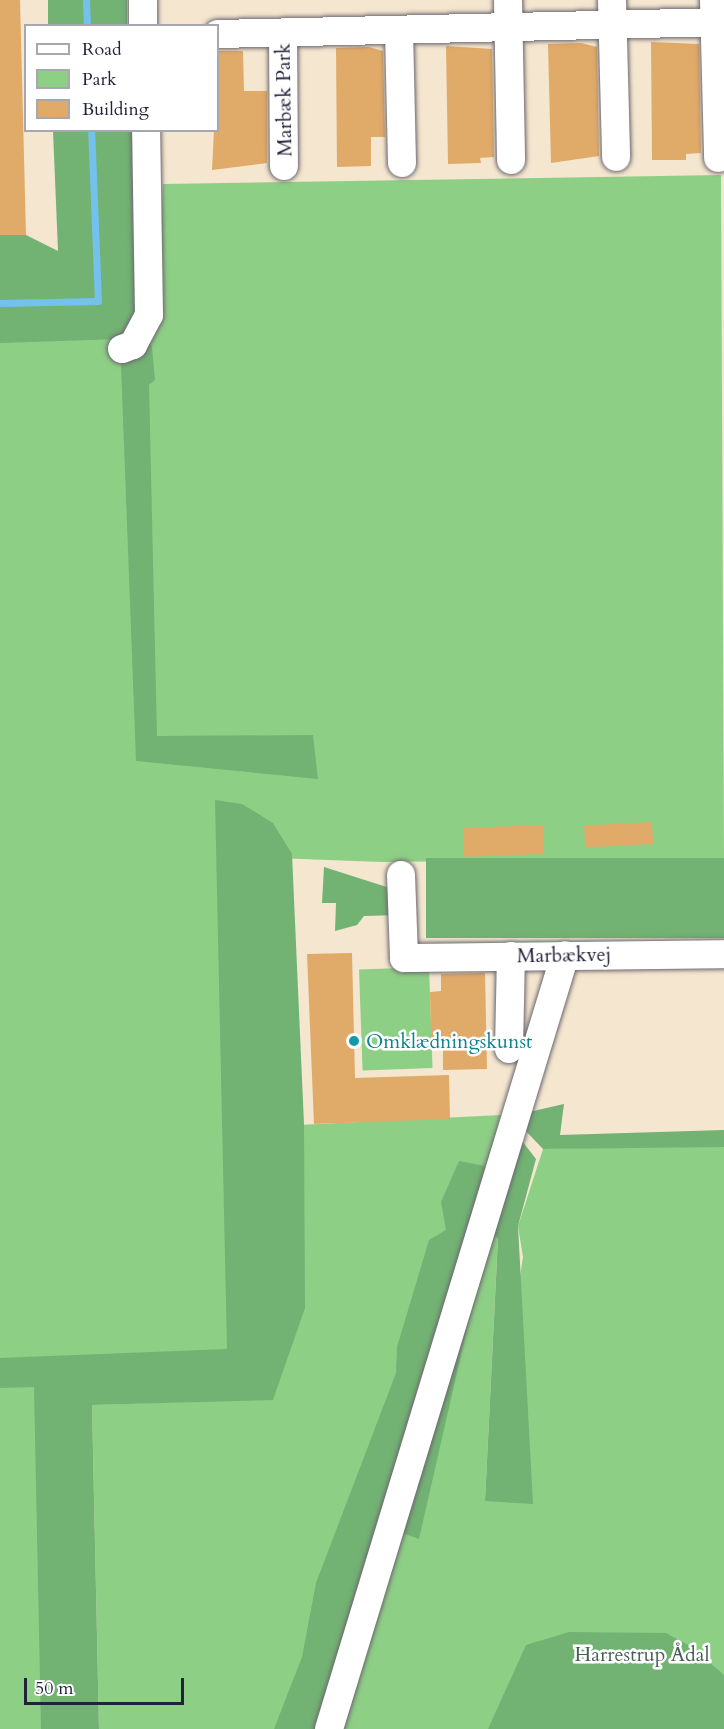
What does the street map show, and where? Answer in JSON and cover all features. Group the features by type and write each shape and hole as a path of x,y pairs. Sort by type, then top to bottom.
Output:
{"street":[{"path":"143,0 143,24"},
{"path":"613,12 616,157"},
{"name":"Marbæk Park","path":"219,34 399,30 508,14 613,12 718,15 718,158"},
{"path":"508,14 511,160"},
{"path":"399,30 402,163"},
{"name":"Marbæk Park","path":"283,33 284,166"},
{"path":"122,349 133,345 149,315 146,132"},
{"name":"Marbækvej","path":"401,875 404,958 724,954"},
{"path":"329,1729 565,955"},
{"path":"509,1049 510,956"}],"green space":[{"path":"48,0 127,0 127,24 48,24"},
{"path":"53,132 136,132 141,327 152,347 155,380 149,385 157,736 313,735 318,779 136,761 120,339 0,343 0,235 26,235 58,251"},
{"path":"721,175 724,858 382,862 218,856 236,1373 87,1384 86,1729 0,1729 0,329 156,323 163,184"},
{"path":"215,800 242,804 273,823 292,854 304,1124 305,1308 273,1400 92,1405 99,1729 41,1729 34,1387 0,1388 0,1358 227,1349"},
{"path":"426,858 724,858 724,938 426,938"},
{"path":"324,867 393,889 399,915 364,916 357,925 335,931 336,903 322,903"},
{"path":"429,967 433,1068 363,1070 359,969"},
{"path":"564,1104 560,1135 724,1130 724,1147 543,1149 523,1128 529,1112"},
{"name":"Harrestrup Ådal","path":"501,1115 383,1526 482,1229 498,1237 485,1501 523,1257 518,1226 543,1149 724,1145 724,1729 99,1729 92,1405 273,1399 278,1126"},
{"path":"519,1137 536,1159 518,1226 533,1504 485,1501 498,1238 489,1232"},
{"path":"459,1161 496,1168 482,1263 419,1539 385,1527 326,1729 274,1729 302,1657 316,1583 396,1373 397,1347 429,1240 446,1230 441,1202"},
{"name":"Harrestrup Ådal","path":"569,1632 666,1633 692,1647 724,1675 724,1729 488,1729 526,1645"}],"building":[{"path":"0,0 20,0 26,235 0,235"},
{"path":"651,42 699,44 701,153 686,154 686,160 652,160"},
{"path":"581,43 597,47 599,156 551,163 548,44"},
{"path":"446,46 492,49 494,157 480,158 481,163 448,164"},
{"path":"369,47 383,51 385,137 371,137 371,166 337,167 336,48"},
{"path":"219,51 243,51 244,91 267,91 267,163 212,170 214,132 219,132"},
{"path":"652,822 653,844 585,848 584,826"},
{"path":"543,825 544,854 464,857 463,828"},
{"path":"352,953 355,1078 449,1075 450,1119 314,1124 307,954"},
{"path":"485,973 487,1069 443,1070 443,1037 431,1037 430,992 441,991 441,974"}],"waterway":[{"path":"86,0 87,24"},
{"path":"0,303 98,301 91,132"}],"place":[{"name":"Omklædningskunst","path":"354,1041"}]}
